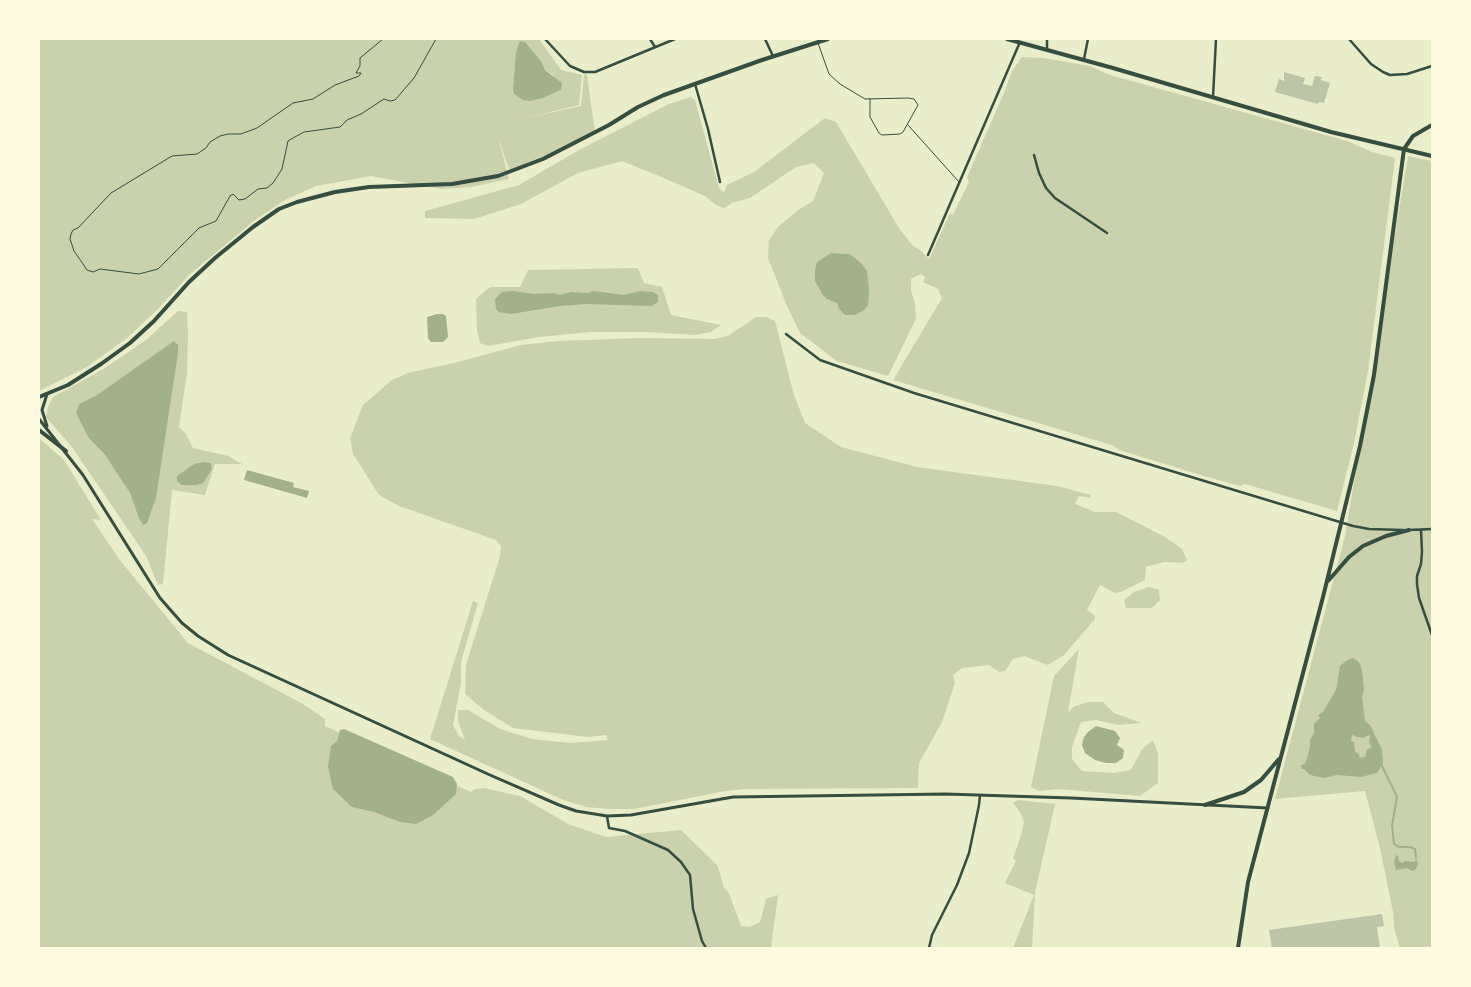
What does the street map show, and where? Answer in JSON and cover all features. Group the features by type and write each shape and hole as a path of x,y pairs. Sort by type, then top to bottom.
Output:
{"main road":[{"path":"39,397 68,385 130,343 154,321 189,282 214,258 279,209 335,192 369,187 452,184 498,176 543,159 609,125 638,107 773,56 828,39"},
{"path":"1007,39 1084,59 1331,132 1432,156"},
{"path":"1238,948 1248,882 1360,446 1374,375 1404,149 1413,136 1432,125"},
{"path":"39,430 66,451"},
{"path":"1326,583 1349,557 1363,546 1386,536 1409,530"},
{"path":"1205,805 1244,792 1261,780 1281,757"}],"street":[{"path":"545,39 570,66 584,72 595,72 607,68 675,39"},
{"path":"650,39 655,47"},
{"path":"765,39 773,56"},
{"path":"1046,49 1047,39"},
{"path":"1084,59 1088,39"},
{"path":"1213,98 1216,39"},
{"path":"1349,39 1372,64 1383,72 1398,76 1432,66"},
{"path":"928,255 1020,42"},
{"path":"695,84 720,182"},
{"path":"1034,155 1046,188 1055,198 1107,233"},
{"path":"786,334 820,360 914,393 1292,508 1369,529 1432,530"},
{"path":"47,394 42,410 50,431"},
{"path":"39,419 83,475 160,598 182,623 198,636 228,654 532,794 576,811 607,816 631,815 733,797 980,795 1268,808"},
{"path":"1421,530 1422,552 1417,584 1432,635"},
{"path":"930,948 932,935 957,884 969,853 980,795"},
{"path":"607,816 608,828 624,831 668,850 681,862 690,875 693,909 702,941 706,948"}],"lane":[{"path":"818,42 829,74 833,79 865,99 870,99 914,99 918,105 903,132 900,134 882,135 870,117 870,99"},
{"path":"908,125 959,183"}],"path":[{"path":"384,39 360,58 360,66 356,72 360,73 359,76 335,85 313,99 293,103 257,128 241,134 220,136 197,154 172,156 111,193 78,228 73,230 70,239 80,260 88,270 94,272 100,269 139,274 158,270 199,228 216,221 230,196 233,194 239,200 245,199 258,189 267,188 273,183 282,169 288,141 304,132 340,127 346,120 361,114 384,99 395,100 414,78 436,39"}],"shaded area":[{"path":"39,39 539,39 561,70 582,75 579,105 525,118 581,106 584,74 587,75 595,132 543,159 510,172 498,137 509,179 471,187 441,189 371,176 316,186 285,200 255,220 189,275 157,310 127,338 87,367 39,391","holes":["525,42 541,61 545,70 553,75 561,90 543,98 513,88 516,52"]},
{"path":"520,41 525,42 541,61 545,70 562,83 561,90 543,98 530,101 523,100 514,94 516,52"},
{"path":"1022,57 1043,58 1090,66 1110,75 1347,141 1372,152 1395,158 1368,371 1354,443 1337,511 1245,484 1240,486 1211,478 1119,450 1112,445 893,380 942,298 938,289 923,282 925,277 921,274 911,279 916,319 888,376 837,361 800,333 768,258 769,240 778,227 798,210 813,201 824,173 814,163 796,167 750,198 732,203 724,208 716,205 705,196 622,161 578,173 521,204 474,219 425,218 425,211 519,185 579,150 669,104 691,97 695,100 719,188 724,192 727,185 754,172 825,118 836,122 899,228 912,245 929,259 950,213 953,215 969,182 967,177 1012,71","holes":["831,253 850,254 861,263 855,315 845,315 839,309 837,303 822,294 815,281 815,270"]},
{"path":"1408,156 1432,161 1432,948 1400,948 1394,928 1393,912 1380,848 1365,791 1275,799 1345,536"},
{"path":"831,253 850,254 867,271 868,305 864,310 855,315 845,315 839,309 837,303 827,299 822,294 815,281 817,262"},
{"path":"638,268 644,283 662,287 671,315 721,325 711,332 696,335 646,332 590,332 539,337 488,346 480,343 477,330 476,299 490,287 520,287 528,270"},
{"path":"513,291 560,295 571,292 588,293 593,291 624,295 640,291 653,292 658,295 658,302 651,306 586,304 511,314 499,312 496,309 495,299 502,292"},
{"path":"178,311 187,312 187,373 179,427 186,434 193,448 228,456 242,464 215,464 205,495 172,490 163,584 158,585 146,556 72,447 46,417 53,397 105,368 146,340","holes":["134,370 173,381 162,452 138,516 130,493 105,455 88,437 79,404 97,395"]},
{"path":"437,314 446,316 448,337 443,342 431,342 428,338 427,317"},
{"path":"756,317 766,317 775,321 794,395 805,423 841,447 917,467 1057,486 1091,495 1091,498 1079,496 1075,504 1095,512 1116,512 1165,537 1182,549 1187,560 1183,563 1164,562 1146,567 1145,580 1121,592 1115,593 1100,585 1087,610 1095,616 1095,619 1064,655 1048,665 1024,656 1013,659 1005,671 999,672 989,665 962,668 953,675 955,683 942,722 919,763 918,788 746,789 725,791 634,809 586,807 561,799 430,739 473,601 478,603 461,662 461,683 453,725 459,736 465,740 458,721 458,710 468,710 500,729 532,739 570,743 608,740 606,735 588,737 513,728 484,710 465,694 466,665 500,556 501,546 496,540 399,506 379,495 353,454 350,438 363,405 392,380 408,373 521,345 558,341 640,338 715,339 728,336"},
{"path":"174,341 178,345 178,353 156,498 147,523 143,525 130,493 105,455 88,437 76,413 79,404 97,395"},
{"path":"39,438 64,460 101,520 92,519 119,559 188,643 303,704 325,719 325,726 471,792 475,789 484,788 520,796 568,824 606,837 681,830 718,866 724,888 729,893 741,926 750,927 760,922 766,899 778,895 771,948 39,948"},
{"path":"211,463 212,469 203,483 182,485 177,481 177,476 194,464"},
{"path":"247,470 294,483 293,487 309,491 307,498 244,480"},
{"path":"1149,587 1159,590 1160,600 1152,608 1126,608 1124,600 1134,592"},
{"path":"1079,649 1068,712 1075,706 1088,702 1103,702 1114,713 1142,723 1118,725 1096,720 1081,722 1072,747 1072,759 1082,771 1113,773 1131,770 1142,749 1153,740 1158,753 1158,783 1140,796 1059,789 1039,791 1031,787 1054,676"},
{"path":"1353,658 1359,662 1362,670 1364,690 1362,697 1365,721 1370,725 1382,750 1383,764 1377,773 1361,777 1337,775 1324,778 1310,775 1302,769 1301,765 1305,764 1308,755 1310,740 1314,733 1314,724 1320,718 1318,715 1323,712 1336,690 1340,666","holes":["1352,735 1357,737 1370,736 1369,742 1372,748 1367,749 1365,757 1360,758 1358,753 1355,752 1354,742 1351,741"]},
{"path":"1096,726 1115,731 1120,738 1117,745 1124,750 1123,758 1116,763 1095,760 1085,753 1082,745 1084,737"},
{"path":"344,729 453,777 457,784 456,794 433,815 416,824 400,822 374,812 352,807 333,789 328,767 331,746 337,741 340,730"},
{"path":"1018,800 1055,804 1035,893 1032,948 1013,948 1034,895 1005,883 1016,861 1013,858 1024,822 1020,812 1013,803"},
{"path":"1396,855 1402,863 1405,861 1415,862 1416,857 1418,865 1415,870 1412,871 1407,868 1396,870 1394,862"}],"building":[{"path":"1284,72 1305,78 1303,84 1312,86 1315,76 1322,77 1321,80 1330,83 1324,103 1319,102 1318,104 1275,92 1279,79 1284,81"},
{"path":"1382,914 1384,926 1377,927 1380,948 1272,948 1269,930"}],"waterway":[{"path":"1382,766 1397,797 1392,826 1394,844 1399,847 1415,849 1416,857"}]}
